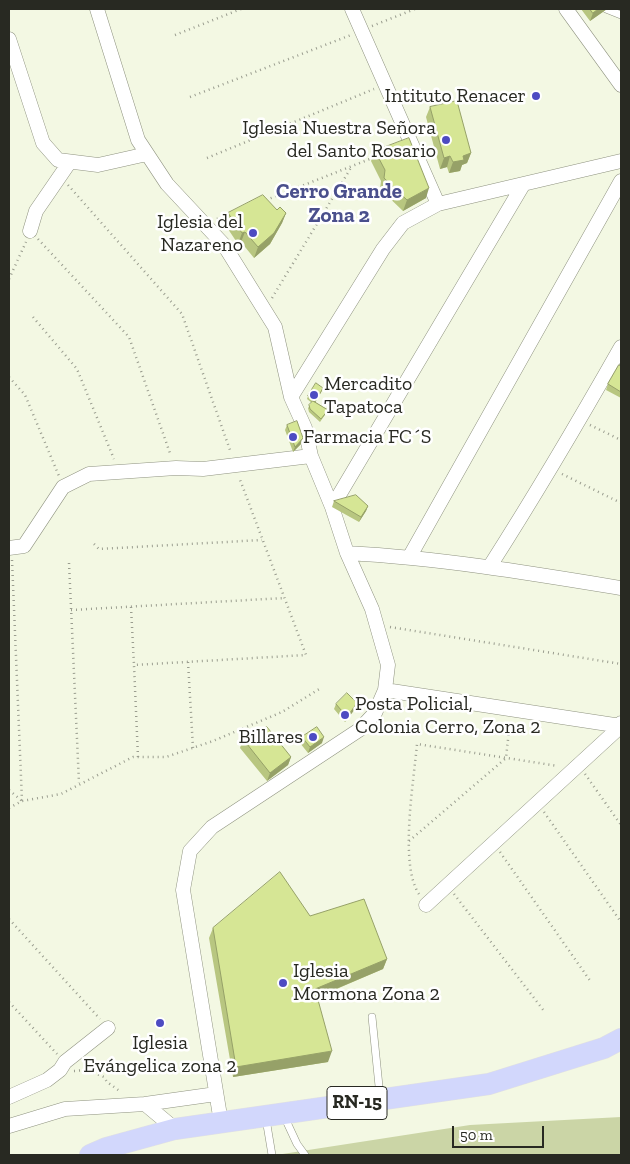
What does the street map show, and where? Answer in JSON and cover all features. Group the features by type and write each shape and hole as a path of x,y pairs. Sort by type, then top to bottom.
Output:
{"main road":[{"name":"RN-15","path":"90,1155 106,1148 176,1129 489,1084 604,1048 621,1039"}],"street":[{"path":"97,9 138,140 167,184 224,245 275,327 292,397 305,428 311,456 332,507 347,553 372,609 388,666 385,690 375,713 359,730 212,827 190,851 183,890 221,1122"},
{"path":"352,9 438,204"},
{"path":"566,9 619,75"},
{"path":"9,39 43,143 58,160 69,163 98,165 147,154"},
{"path":"292,397 388,243 403,223 438,204 621,161"},
{"path":"30,231 36,211 69,163"},
{"path":"410,556 621,181"},
{"path":"332,507 523,185"},
{"path":"490,566 552,468 578,418 620,353"},
{"path":"10,547 24,546 63,487 89,474 176,468 203,469 311,456"},
{"path":"347,553 410,556 490,566 621,588"},
{"path":"385,690 621,724"},
{"path":"426,905 621,724"},
{"path":"9,1097 47,1080 108,1028"},
{"path":"9,1126 65,1109 145,1104 216,1094"},
{"path":"145,1104 176,1129"}],"lane":[{"path":"606,9 621,15"},
{"path":"372,1017 380,1099"},
{"path":"272,1155 274,1115"},
{"path":"274,1115 305,1155"}],"path":[{"path":"175,36 240,9"},
{"path":"190,97 415,9"},
{"path":"207,158 385,85"},
{"path":"260,202 377,156"},
{"path":"264,310 353,166"},
{"path":"61,176 182,314 234,464 306,655 134,665"},
{"path":"204,224 232,213"},
{"path":"9,279 30,231 129,337 176,468"},
{"path":"34,317 77,369 119,472"},
{"path":"9,377 25,395 63,487"},
{"path":"578,418 621,440"},
{"path":"552,468 621,503"},
{"path":"94,544 99,549 262,540"},
{"path":"10,547 22,801"},
{"path":"68,563 79,784"},
{"path":"71,610 284,598"},
{"path":"131,607 138,757"},
{"path":"376,625 621,664"},
{"path":"188,662 193,748"},
{"path":"9,808 22,801 61,794 133,757 166,757 193,748 282,712 321,688"},
{"path":"408,842 506,758 511,709"},
{"path":"426,905 414,887 408,842 417,744 576,767 621,825"},
{"path":"9,790 22,801"},
{"path":"538,802 621,922"},
{"path":"494,842 591,982"},
{"path":"447,885 544,1012"},
{"path":"9,919 108,1028"},
{"path":"9,1002 63,1066 87,1070 104,1077 106,1082 117,1090 145,1104"}],"green space":[{"path":"621,1117 621,1155 276,1155 470,1125"}],"building":[{"path":"590,9 598,9 593,13"},
{"name":"Iglesia Nuestra Señora del Santo Rosario","path":"457,101 471,153 463,156 464,160 453,162 450,156 444,158 430,107"},
{"path":"409,138 429,188 407,200 384,178 385,170 375,151"},
{"name":"Iglesia del Nazareno","path":"263,195 277,210 280,207 286,213 274,233 258,247 245,232 242,233 228,213"},
{"path":"619,365 621,366 621,392 608,384"},
{"name":"Mercadito Tapatoca","path":"316,383 323,388 315,402 308,396"},
{"path":"313,401 328,410 321,419 310,409 309,405"},
{"path":"297,421 303,438 295,447 287,425"},
{"path":"356,495 368,506 361,517 334,501"},
{"name":"Posta Policial, Colonia Cerro, Zona 2","path":"347,693 357,703 347,717 336,704"},
{"path":"267,727 291,757 270,773 243,739"},
{"path":"317,727 324,737 310,747 302,737"},
{"name":"Iglesia Mormona Zona 2","path":"280,872 310,916 364,899 387,959 315,989 332,1051 236,1067 213,928"}],"place":[{"name":"Intituto Renacer","path":"536,96"},
{"name":"Iglesia Nuestra Señora del Santo Rosario","path":"446,140"},
{"name":"Iglesia del Nazareno","path":"253,233"},
{"name":"Mercadito Tapatoca","path":"314,395"},
{"name":"Farmacia FC´S","path":"293,437"},
{"name":"Posta Policial, Colonia Cerro, Zona 2","path":"345,715"},
{"name":"Billares","path":"313,737"},
{"name":"Iglesia Mormona Zona 2","path":"283,983"},
{"name":"Iglesia Evángelica zona 2","path":"160,1023"}],"district":[{"name":"Cerro Grande Zona 2","path":"339,204"}]}
